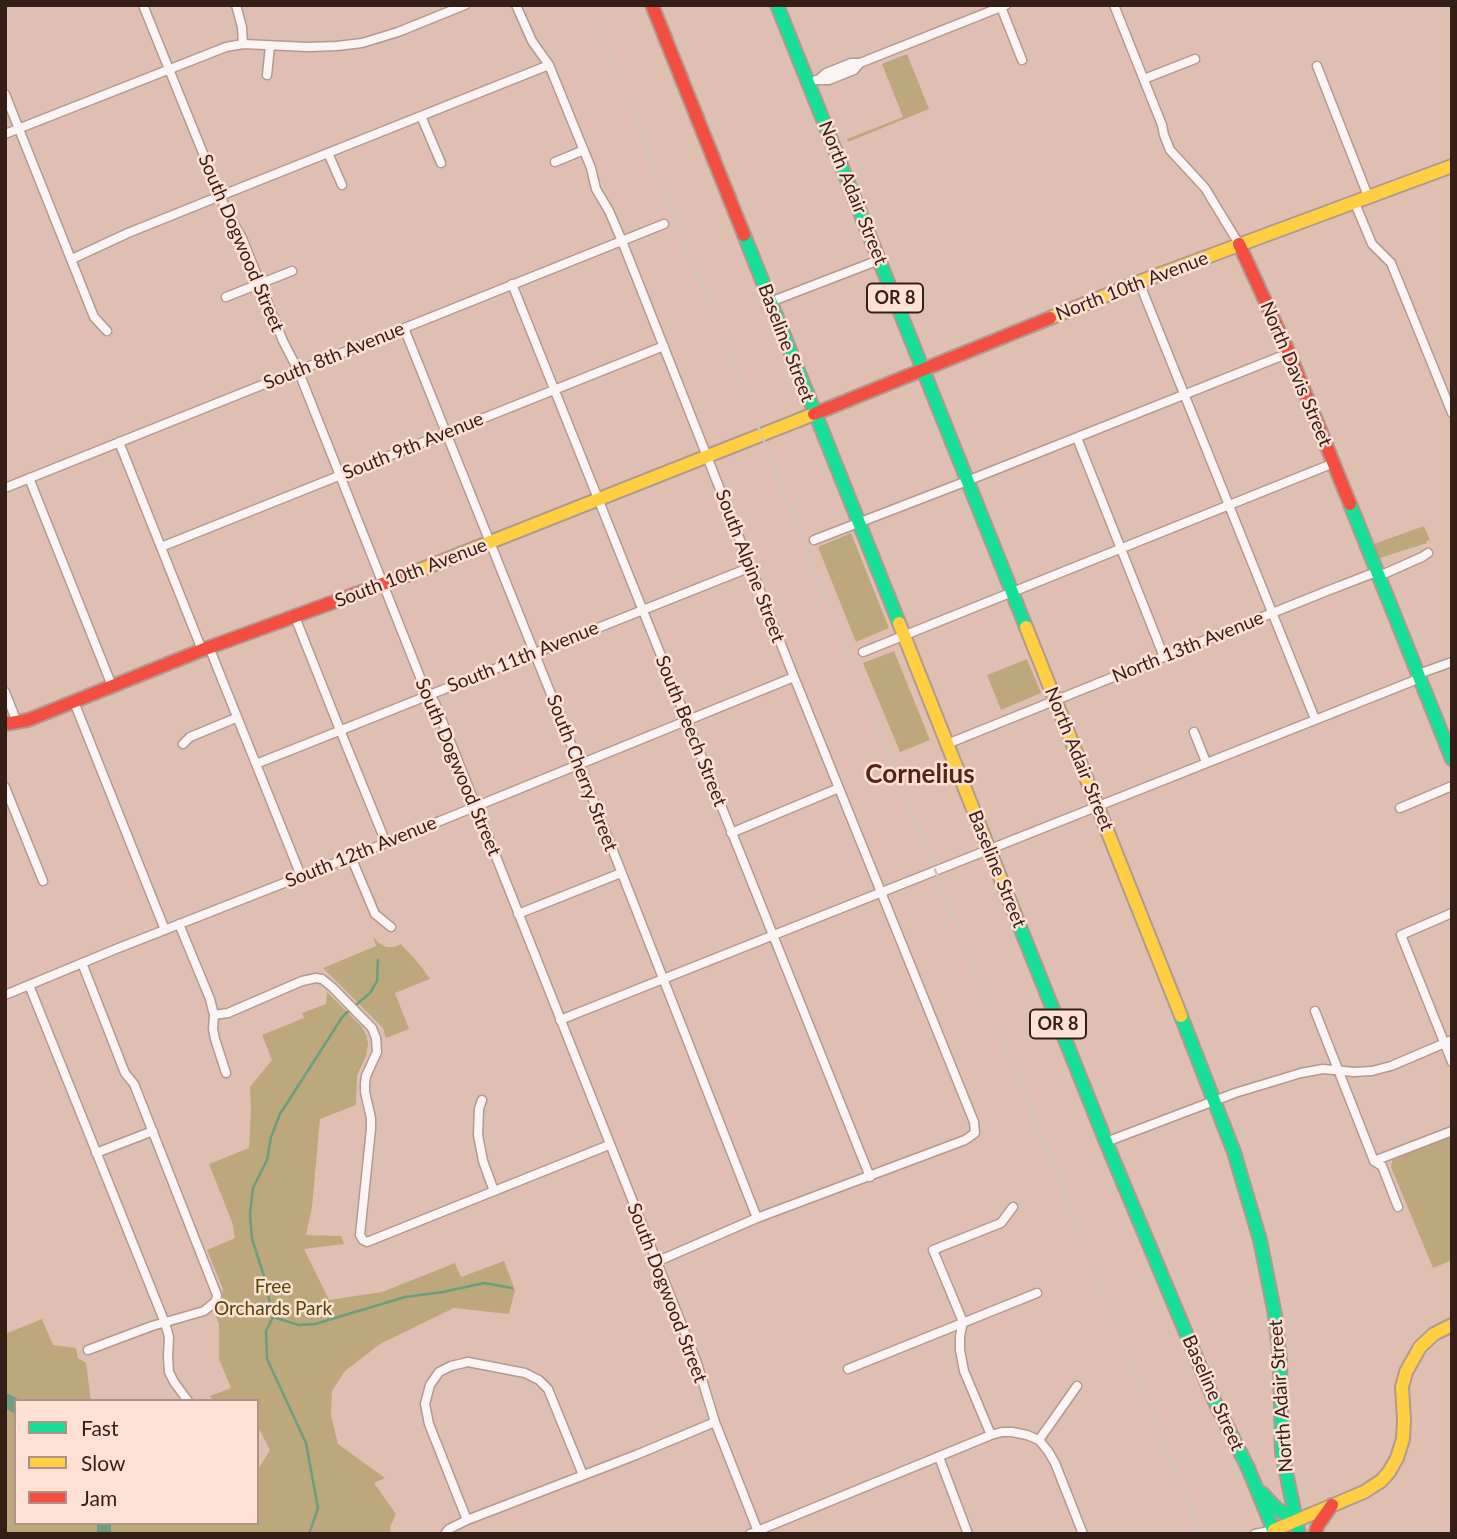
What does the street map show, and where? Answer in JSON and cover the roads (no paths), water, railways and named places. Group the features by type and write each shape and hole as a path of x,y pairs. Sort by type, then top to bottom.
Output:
{"main road":[{"name":"Baseline Street","path":"652,5 1106,1142 1214,1400 1276,1533"},
{"name":"North Adair Street","path":"777,5 814,81 879,260 1216,1100 1234,1152 1250,1200 1278,1333 1282,1453 1297,1527"},
{"name":"North 10th Avenue","path":"814,414 1139,282 1452,166"},
{"name":"North Davis Street","path":"1239,244 1289,352 1452,759"},
{"name":"South 10th Avenue","path":"11,723 28,720 206,649 383,585 814,414"},
{"path":"1276,1533 1297,1527 1381,1481 1392,1468 1403,1439 1402,1387 1406,1371 1415,1353 1434,1334 1452,1325"},
{"path":"1258,1490 1297,1527"},
{"path":"1314,1534 1332,1506"}],"street":[{"name":"South Dogwood Street","path":"143,5 220,196 242,238 283,341 298,370 422,682 435,703 696,1363 756,1533"},
{"path":"236,5 243,44"},
{"path":"5,134 214,50 243,44 308,47 362,43 398,32 464,5"},
{"name":"South Alpine Street","path":"516,5 532,41 549,65 591,168 596,189 622,241 974,1122 975,1133 965,1140 870,1177"},
{"name":"North Davis Street","path":"1114,5 1163,125 1170,150 1205,188 1239,244"},
{"path":"814,81 851,63 860,63 1004,6 1022,60"},
{"path":"267,75 270,46"},
{"path":"1144,79 1195,59"},
{"path":"72,259 128,233 549,65"},
{"path":"1317,66 1368,196"},
{"path":"5,94 94,317 107,331"},
{"path":"421,116 441,163"},
{"path":"555,162 584,150"},
{"path":"328,153 342,185"},
{"path":"1354,201 1372,244 1391,263 1452,414"},
{"name":"South 8th Avenue","path":"5,488 664,224"},
{"path":"770,302 879,260"},
{"path":"226,297 292,271"},
{"path":"1139,282 1315,719"},
{"name":"South Beech Street","path":"512,284 870,1177"},
{"name":"South Cherry Street","path":"404,328 757,1218"},
{"name":"South 9th Avenue","path":"161,547 664,346"},
{"path":"814,540 1289,352"},
{"path":"1077,438 1164,657"},
{"path":"119,442 301,876"},
{"path":"863,652 1334,463"},
{"path":"29,478 113,686"},
{"name":"North 13th Avenue","path":"947,744 1272,612 1378,573 1386,573 1428,553"},
{"name":"South 11th Avenue","path":"256,764 751,567"},
{"path":"295,617 386,843"},
{"path":"559,1020 1413,681 1418,676 1452,663"},
{"name":"South 12th Avenue","path":"5,995 794,677"},
{"path":"5,692 11,723"},
{"path":"74,702 164,930"},
{"path":"183,744 190,737 236,718"},
{"path":"1194,732 1206,762"},
{"path":"1400,808 1452,786"},
{"path":"5,787 43,881"},
{"path":"731,832 839,788"},
{"path":"351,857 375,914 391,928"},
{"path":"518,914 621,873"},
{"path":"1452,913 1401,935 1448,1042 1452,1062"},
{"path":"179,924 210,999 215,1039 226,1073"},
{"path":"82,963 125,1073 134,1084 217,1295 216,1301 204,1311 152,1326 88,1350"},
{"path":"214,1015 228,1013 302,981 316,978 327,982 372,1028 377,1046 365,1084 371,1118 360,1227 360,1235 367,1242 610,1145"},
{"path":"29,985 165,1323 169,1337 169,1372 187,1399"},
{"path":"1315,1011 1374,1161 1382,1166 1398,1207"},
{"path":"1106,1142 1252,1087 1323,1069 1372,1071 1391,1066 1448,1042"},
{"path":"482,1100 478,1135 483,1161 494,1191"},
{"path":"96,1153 153,1131"},
{"path":"1374,1161 1452,1131"},
{"path":"656,1262 757,1218 870,1177"},
{"path":"991,1436 964,1371 960,1350 963,1322 933,1250 1002,1223 1013,1207"},
{"path":"848,1369 1037,1293"},
{"path":"467,1520 429,1424 425,1404 429,1385 439,1372 451,1366 468,1362 525,1373 539,1380 548,1389 583,1475"},
{"path":"1039,1440 1077,1386"},
{"path":"445,1534 467,1520 715,1422"},
{"path":"756,1533 991,1436 1012,1432 1027,1434 1039,1440 1055,1463 1083,1534"},
{"path":"939,1457 968,1534"},
{"path":"1255,1534 1276,1533"}],"waterway":[{"path":"309,1534 318,1508 306,1443 267,1359 266,1331 273,1317 252,1239 250,1214 253,1188 267,1160 271,1137 280,1114 343,1016 370,993 377,981 378,960"},
{"path":"273,1317 299,1325 315,1324 405,1297 484,1283 512,1288"},
{"path":"5,1400 14,1405"},
{"path":"104,1525 104,1534"}],"railway":[{"path":"589,5 1200,1534"}],"district":[{"name":"Cornelius","path":"920,775"}],"park label":[{"name":"Free Orchards Park","path":"273,1298"}]}
